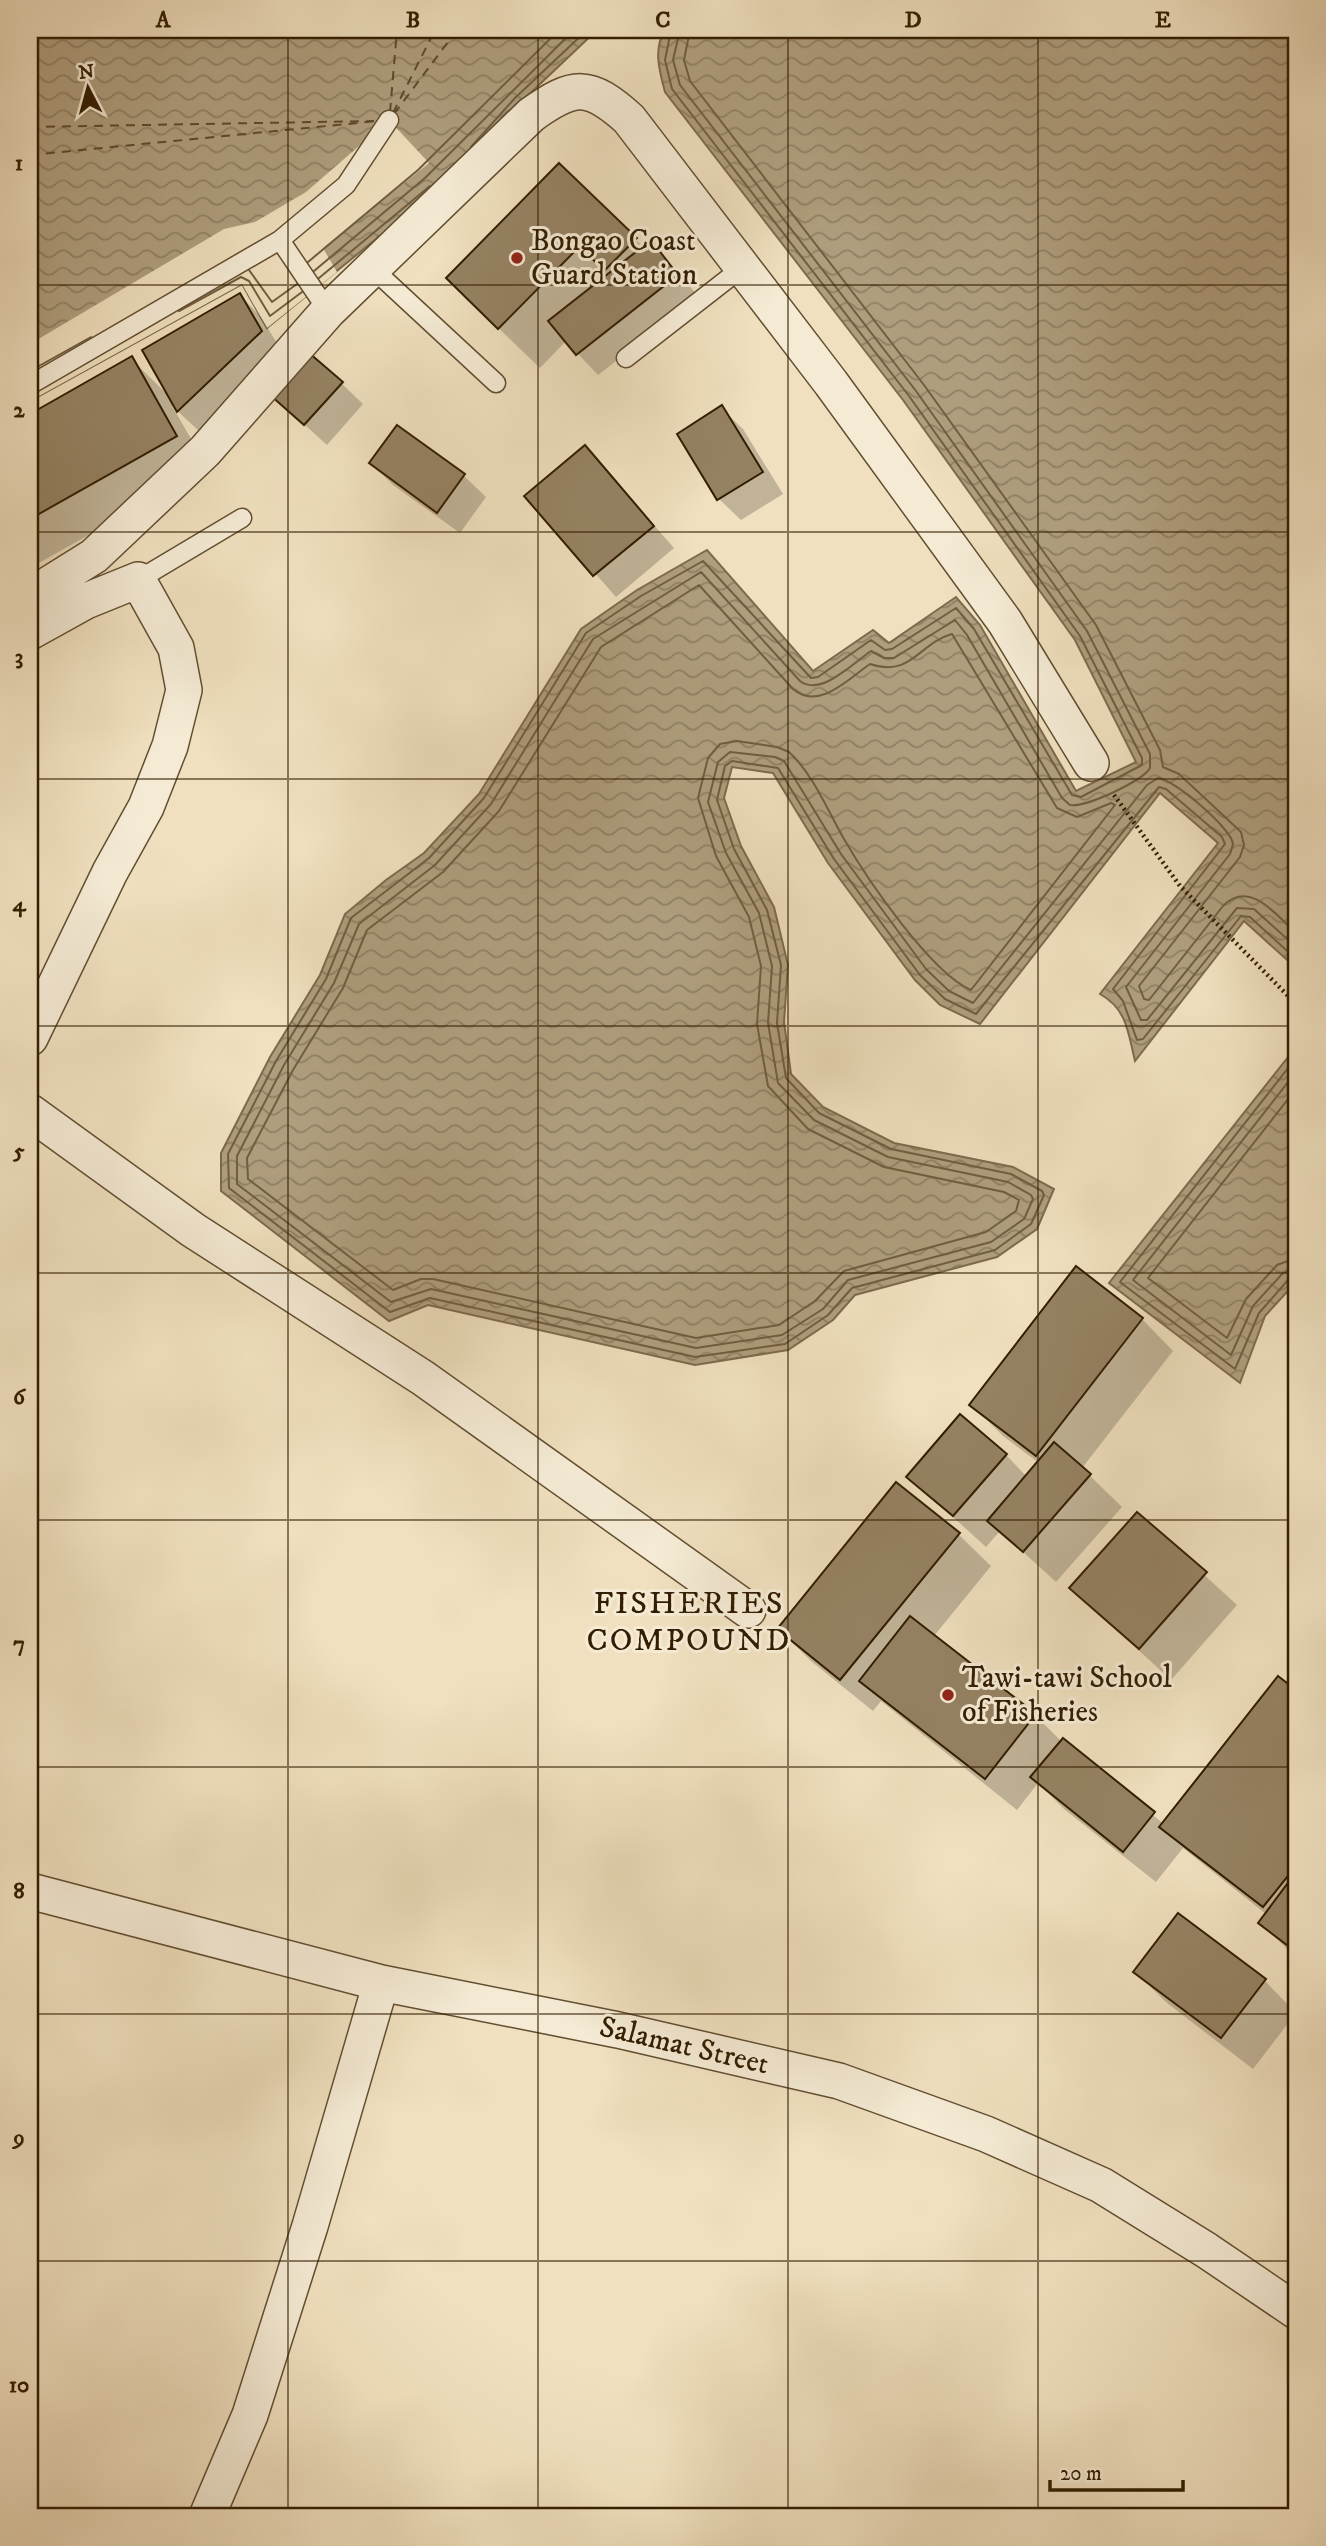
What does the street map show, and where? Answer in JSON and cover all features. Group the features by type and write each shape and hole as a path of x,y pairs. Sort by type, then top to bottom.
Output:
{"street":[{"path":"30,596 94,556 205,451 328,312 531,115 553,99 580,91 605,98 629,120 743,267 1005,622 1091,763"},
{"path":"30,632 86,601 138,580 176,648 184,690 170,746 146,807 110,872 30,1038"},
{"path":"30,1112 193,1230 423,1378 748,1610"},
{"name":"Salamat Street","path":"30,1891 381,1983 839,2081 1009,2144 1101,2185 1206,2250 1296,2311"},
{"path":"207,2516 250,2415 310,2226 381,1983"}],"lane":[{"path":"30,385 280,240 346,185 389,120"},
{"path":"280,240 328,312"},
{"path":"625,358 743,267"},
{"path":"372,268 496,383"},
{"path":"138,580 242,518"}],"path":[{"path":"1091,763 1180,886 1296,1004"}],"water":[{"path":"30,30 597,30 520,103 436,190 267,328 242,284 30,401"},
{"path":"666,30 1296,30 1296,968 1244,921 1135,1061 1121,1014 1100,994 1218,843 1160,793 980,1024 940,1005 915,980 828,863 773,773 732,767 724,798 741,846 774,907 788,965 784,1022 791,1074 823,1107 894,1143 1013,1167 1054,1189 1037,1229 997,1257 855,1295 833,1320 788,1350 695,1365 428,1305 389,1321 221,1191 221,1153 270,1057 320,975 345,914 424,853 479,794 581,629 637,590 707,550 813,671 873,630 889,643 956,597 980,625 1076,791 1136,762 1075,640 903,400 665,92 658,52"},
{"path":"1296,1047 1296,1282 1265,1316 1240,1383 1109,1283"}],"pier":[{"path":"389,120 429,163 323,248 337,272 267,328 242,284 30,401 30,344 224,229 255,222 306,192"}],"building":[{"name":"Bongao Coast Guard Station","path":"559,163 637,238 604,271 580,246 498,329 446,278"},
{"path":"651,240 678,275 576,355 548,321"},
{"path":"240,293 262,331 177,412 142,350"},
{"path":"308,352 343,382 304,425 270,395"},
{"path":"132,356 177,436 30,519 30,414"},
{"path":"722,405 763,472 717,500 677,434"},
{"path":"397,425 465,474 437,513 369,463"},
{"path":"585,445 654,526 593,576 524,496"},
{"path":"1076,1266 1143,1318 1036,1456 969,1405"},
{"path":"960,1414 1007,1454 953,1516 906,1477"},
{"path":"1054,1442 1091,1474 1023,1552 987,1521"},
{"path":"896,1482 960,1533 840,1680 777,1629"},
{"path":"1137,1512 1207,1572 1139,1649 1069,1588"},
{"path":"910,1616 1036,1714 985,1779 859,1681"},
{"path":"1278,1676 1296,1690 1296,1866 1263,1907 1159,1827"},
{"path":"1063,1738 1155,1812 1123,1852 1030,1777"},
{"path":"1296,1872 1296,1952 1258,1923"},
{"path":"1178,1913 1266,1979 1221,2038 1133,1972"}],"ferry route":[{"path":"390,112 397,30"},
{"path":"393,113 435,30"},
{"path":"394,114 457,30"},
{"path":"30,127 374,121"},
{"path":"30,155 378,121"}],"place":[{"name":"Bongao Coast Guard Station","path":"517,258"},
{"name":"Tawi-tawi School of Fisheries","path":"948,1695"}],"district":[{"name":"FISHERIES COMPOUND","path":"689,1622"}]}
